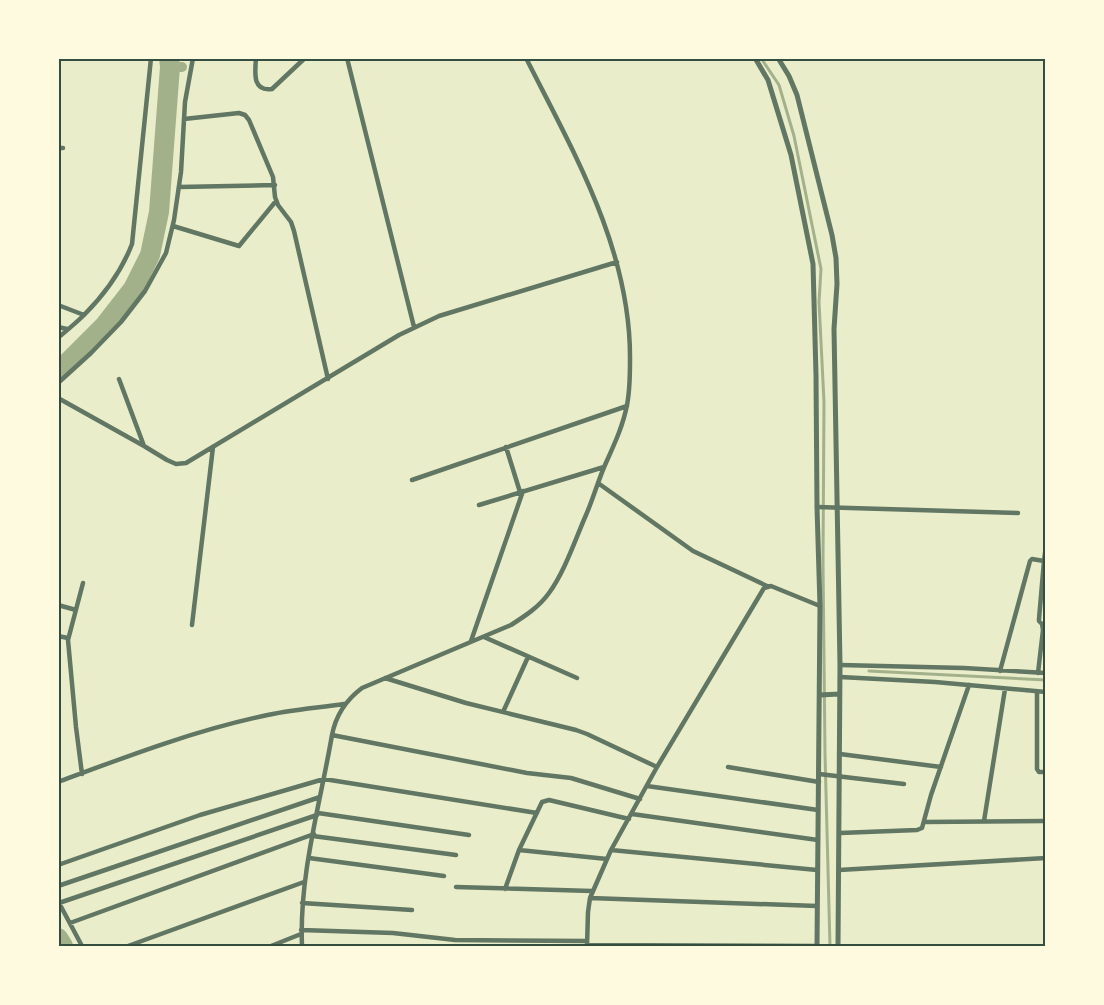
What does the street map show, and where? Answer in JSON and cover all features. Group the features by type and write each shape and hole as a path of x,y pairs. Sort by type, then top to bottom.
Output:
{"street":[{"path":"58,338 102,295 124,263 132,244 151,58"},
{"path":"58,383 91,354 121,322 145,291 166,253 179,187 185,102 193,58"},
{"path":"256,58 257,84 266,90 272,89 305,58"},
{"path":"347,58 414,327"},
{"path":"302,946 304,882 332,735 339,713 353,695 362,688 511,625 538,606 557,580 623,423 630,376 629,321 614,250 595,200 526,58"},
{"path":"271,946 301,932 393,933 455,940 587,944 817,946 822,695 813,264 791,154 768,80 755,58"},
{"path":"778,58 797,95 836,258 835,508 840,665 836,694 840,754 836,775 840,833 838,946"},
{"path":"184,119 239,113 245,115 249,120 273,177 276,201 291,222 294,231 328,379"},
{"path":"179,187 275,185"},
{"path":"172,226 240,246 276,201"},
{"path":"58,398 167,460 176,464 191,461 414,327 439,316 616,262"},
{"path":"58,305 84,315"},
{"path":"58,327 67,329"},
{"path":"119,379 144,446"},
{"path":"412,480 627,406"},
{"path":"192,626 213,447"},
{"path":"471,641 521,492 506,447"},
{"path":"479,505 604,467"},
{"path":"598,483 693,551 767,586 820,606"},
{"path":"819,507 1018,513"},
{"path":"1038,673 1043,630 1039,619 1046,546"},
{"path":"1000,671 1030,561 1044,561"},
{"path":"82,774 69,638 83,584"},
{"path":"587,944 590,898 612,850 657,767 767,586"},
{"path":"58,605 76,610"},
{"path":"58,636 69,638"},
{"path":"484,637 577,678"},
{"path":"503,712 528,657"},
{"path":"840,665 964,668 1046,673"},
{"path":"840,677 1046,692"},
{"path":"384,678 455,700 587,734 657,767"},
{"path":"840,833 920,830 924,826 931,795 969,685"},
{"path":"984,821 1005,689"},
{"path":"1037,692 1037,770 1046,772"},
{"path":"822,695 836,694"},
{"path":"58,782 199,732 264,715 345,704"},
{"path":"332,735 527,773 571,778 640,799"},
{"path":"1037,748 1046,747"},
{"path":"840,754 941,767"},
{"path":"728,767 819,782"},
{"path":"822,774 904,784"},
{"path":"58,865 200,815 324,779 537,813"},
{"path":"647,786 818,810"},
{"path":"58,886 320,797"},
{"path":"505,888 519,850 542,802 549,800 630,816 818,840"},
{"path":"82,946 59,902 317,814 469,835"},
{"path":"924,822 1046,820"},
{"path":"70,922 313,835 456,855"},
{"path":"519,850 608,859"},
{"path":"612,850 817,870"},
{"path":"309,858 444,876"},
{"path":"839,870 1046,858"},
{"path":"128,946 304,882"},
{"path":"456,887 592,891"},
{"path":"590,898 817,906"},
{"path":"302,903 412,910"}],"waterway":[{"path":"58,372 105,325 133,289 150,255 159,212 169,58"},
{"path":"761,58 779,85 794,136 821,269 819,302 824,402 825,754 830,946"},
{"path":"170,67 182,67"},
{"path":"869,671 1046,680"},
{"path":"58,938 63,946"}]}
